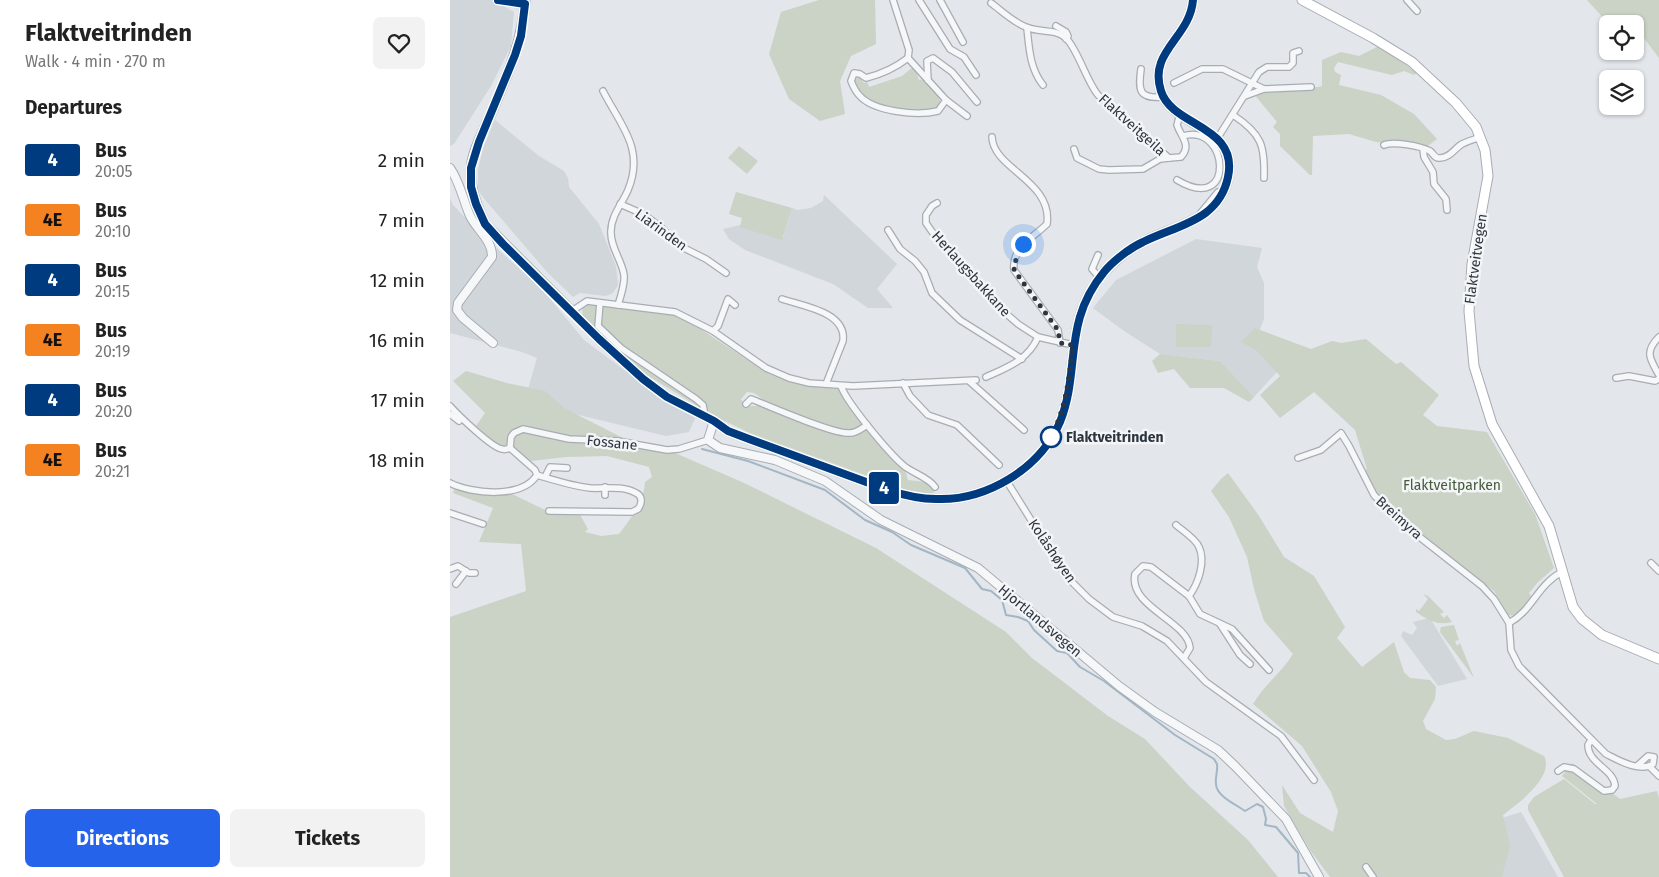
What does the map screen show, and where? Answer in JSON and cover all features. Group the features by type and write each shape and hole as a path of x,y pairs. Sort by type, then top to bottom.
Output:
{"main road":[{"path":"498,0 525,2 521,36 515,55 473,157 471,168 471,187 485,224 599,339 643,379 667,397 714,421 728,431 902,494 936,499 981,493 1006,480 1036,456 1050,439 1060,422 1068,389 1073,345 1080,314 1100,278 1112,265 1140,243 1199,218 1214,206 1224,193 1229,166 1224,150 1217,139 1200,125 1180,114 1163,97 1158,77 1159,65 1169,46 1179,36 1189,20 1193,0"},
{"name":"Flaktveitvegen","path":"1302,0 1412,62 1468,116 1481,137 1485,150 1488,176 1470,284 1469,311 1474,366 1492,424 1549,526 1573,606 1588,625 1602,635 1659,659"}],"street":[{"path":"893,0 909,50 908,58 897,68 876,76 866,78 854,73 851,78 855,90 860,97 869,103 887,109 917,114 938,110 946,100"},
{"path":"919,0 950,49 964,57 976,75"},
{"path":"940,0 963,42"},
{"path":"1407,0 1418,11"},
{"path":"992,2 1027,28 1050,31 1066,38"},
{"name":"Flaktveitgeila","path":"1056,26 1066,32 1068,36 1066,38 1075,51 1091,86 1098,95 1169,158"},
{"path":"1027,28 1032,64 1035,73 1043,85"},
{"path":"1217,139 1256,75 1264,68 1292,65 1293,53 1299,50"},
{"path":"908,58 946,100 968,116"},
{"path":"928,80 927,61 933,58 952,72 977,102"},
{"path":"1141,69 1139,87 1143,95 1150,98 1163,97"},
{"path":"1174,83 1202,69 1223,69 1264,89"},
{"path":"1244,96 1264,89 1311,88"},
{"name":"Liarinden","path":"603,91 631,141 635,154 634,174 612,221 610,234 624,276 618,305"},
{"name":"Flaktveitgeila","path":"1074,149 1078,158 1104,170 1143,169 1160,159 1181,157 1186,150 1186,141 1177,125 1180,114"},
{"path":"1233,115 1242,121 1262,144 1265,157 1264,178"},
{"name":"Flaktveitgeila","path":"1178,180 1196,189 1206,189 1215,183 1220,169 1216,150 1208,139 1197,133 1183,136"},
{"path":"992,137 996,150 1043,197 1047,224 1023,244 1014,266 1016,275 1058,330 1060,343"},
{"path":"1384,145 1390,142 1424,149 1440,158 1446,157 1462,144 1481,137"},
{"path":"1424,149 1424,157 1433,172 1434,184 1446,199 1447,210"},
{"path":"450,168 457,179 471,218 492,248 492,257 458,303 457,310 463,318 493,343"},
{"name":"Herlaugsbakkane","path":"937,203 932,206 926,215 926,223 1002,310 1018,324 1038,337 1073,345"},
{"name":"Liarinden","path":"620,204 643,214 663,229 676,244 706,259 726,273"},
{"path":"888,230 900,249 915,261 924,272 932,293 960,320 1022,359"},
{"path":"1098,255 1092,269 1100,278"},
{"path":"713,331 718,326 728,299 735,305"},
{"path":"782,299 832,316 839,323 844,335 843,341 826,384"},
{"path":"572,311 584,301 675,312 713,331 776,373 809,383 841,386 976,380"},
{"path":"600,303 598,326 621,348 703,404 704,410"},
{"path":"986,377 1022,359 1033,349 1038,337"},
{"path":"1659,337 1651,346 1649,356 1659,375"},
{"path":"1616,378 1629,376 1655,381 1659,379"},
{"path":"969,381 1024,430"},
{"path":"903,383 910,396 928,415 962,428 999,465"},
{"path":"841,386 867,424 896,459 935,487"},
{"path":"746,404 751,399 799,418 846,433 857,431 867,424"},
{"path":"451,410 459,421"},
{"path":"450,483 462,489 474,491 513,491 533,482 536,475 535,470 510,448 502,449 496,446 451,410"},
{"path":"708,440 714,421"},
{"name":"Fossane","path":"510,448 511,437 514,433 523,429 531,429 569,439 601,439 667,450 679,449 708,440"},
{"name":"Breimyra","path":"1298,458 1321,450 1341,433 1350,446 1374,495 1398,520 1482,586 1494,599 1509,623 1511,650 1519,666 1606,754 1637,766 1649,766"},
{"name":"Hjortlandsvegen","path":"708,440 720,448 775,460 825,482 881,520 978,568 1119,686 1155,712 1218,750 1255,784 1286,819 1319,877"},
{"path":"545,477 550,467 567,468"},
{"path":"536,475 573,485 605,487 637,493 641,498 641,505 638,510 632,512 549,510"},
{"name":"Kolåshøyen","path":"1006,480 1066,576 1075,586 1113,617 1155,632 1167,641 1206,682 1281,736 1314,780"},
{"path":"605,487 605,495"},
{"path":"450,513 483,524"},
{"path":"1176,525 1199,545 1202,557 1197,585 1189,596"},
{"path":"1651,563 1659,571"},
{"path":"450,569 458,566 466,571 475,572"},
{"path":"1184,658 1188,653 1190,642 1186,636 1146,601 1134,584 1135,574 1143,566 1152,568 1189,596 1200,614 1232,629 1269,670"},
{"path":"456,584 466,571"},
{"path":"1509,623 1523,615 1545,584 1562,572"},
{"path":"1220,624 1240,655 1250,664"},
{"path":"1558,771 1564,767 1574,769 1604,791 1612,790 1615,786 1613,779 1590,756 1588,745 1591,740"},
{"path":"1637,766 1650,755 1653,756 1655,760 1649,766 1659,776"},
{"path":"1366,867 1373,877"}],"shaded area":[{"path":"450,0 520,0 497,2 514,12 511,46 491,86 454,144 450,146"},
{"path":"495,120 539,156 564,171 568,178 569,187 599,224 616,266 618,285 613,293 606,296 580,293 573,297 548,273 481,195 478,188 478,170 483,148"},
{"path":"824,195 897,264 877,289 893,308 868,308 833,284 745,250 729,239 723,229 740,225 783,238 792,208 798,210 811,208 823,201"},
{"path":"450,198 453,205 480,233 542,289 584,340 652,391 696,416 689,432 666,436 558,410 528,389 537,358 522,352 450,333"},
{"path":"1196,239 1262,248 1257,267 1264,283 1264,319 1259,332 1287,361 1254,397 1220,361 1160,354 1093,308 1116,280"},
{"path":"1430,618 1467,679 1438,686 1401,636 1403,631 1412,635 1417,628 1413,622"},
{"path":"1521,812 1558,877 1500,877 1502,818"}],"green space":[{"path":"819,0 875,0 876,44 851,56 840,81 845,114 820,121 789,99 769,54 781,12"},
{"path":"1587,0 1659,0 1659,58 1644,38 1644,15 1601,15"},
{"path":"1379,46 1417,73 1414,75 1404,71 1392,75 1338,62 1334,68 1335,72 1341,75 1339,85 1381,95 1414,114 1437,139 1425,148 1376,142 1349,134 1313,136 1312,175 1310,175 1280,146 1280,134 1273,127 1277,122 1254,94 1265,88 1322,86 1322,60 1341,52 1359,56"},
{"path":"912,68 916,71 919,80 924,79 939,97 941,105 933,109 921,111 893,109 867,98 858,90 854,81 859,77 864,83 867,82 869,87 902,76"},
{"path":"739,146 758,161 747,174 728,158"},
{"path":"736,192 792,208 782,240 740,227 742,218 729,214"},
{"path":"587,303 652,311 682,317 769,374 786,381 838,389 862,422 859,428 849,432 771,405 754,393 747,392 741,399 745,406 764,406 844,436 853,435 867,429 905,470 908,480 926,482 933,487 934,495 909,491 750,433 710,414 647,375 583,316 582,307"},
{"path":"1176,324 1212,325 1211,347 1176,347"},
{"name":"Flaktveitparken","path":"1255,328 1311,349 1332,341 1341,343 1366,339 1396,364 1401,362 1439,395 1423,415 1437,426 1487,432 1535,514 1554,568 1529,593 1531,596 1525,608 1517,616 1508,615 1494,591 1400,517 1379,498 1364,472 1367,469 1355,430 1314,392 1280,418 1260,395 1280,376 1257,351 1241,342"},
{"path":"1160,354 1220,361 1254,397 1249,402 1224,388 1190,388 1174,369 1158,373 1152,361"},
{"path":"466,371 507,383 545,391 564,408 619,436 644,447 675,453 742,482 876,548 1006,632 1032,658 1108,716 1145,739 1189,786 1248,840 1278,877 450,877 450,617 526,591 521,544 479,542 493,508 453,493 455,487 504,490 547,511 579,513 588,529 585,532 601,536 619,534 639,503 645,482 652,477 649,467 607,456 566,457 531,461 513,447 498,449 474,429 485,413 453,381"},
{"path":"1228,473 1259,516 1284,557 1314,576 1345,627 1337,638 1362,667 1394,642 1404,672 1410,678 1430,680 1436,687 1435,699 1423,721 1426,729 1446,740 1455,739 1474,731 1508,738 1544,756 1546,764 1540,781 1525,797 1503,815 1510,846 1502,877 1330,877 1310,850 1284,806 1282,785 1300,813 1333,832 1338,811 1331,792 1302,746 1253,704 1293,654 1264,621 1247,557 1229,517 1211,491"},
{"path":"1423,594 1428,596 1444,612 1440,614 1444,618 1447,615 1452,622 1433,622 1416,612 1416,609 1419,611 1428,599"},
{"path":"1454,625 1459,640 1455,641 1457,646 1460,643 1474,678 1440,632 1441,627"},
{"path":"1572,763 1620,799 1657,791 1659,798 1659,877 1564,877 1528,810 1528,805 1534,797 1564,779 1597,804 1562,776"}],"waterway":[{"path":"702,449 748,461 825,490 865,520 892,532 911,545 965,568 982,589 991,591 1002,600 1006,615 1028,621 1034,630 1057,651 1067,653 1080,667 1104,681 1175,735 1214,759 1217,764 1216,784 1219,792 1245,811 1257,804 1263,807 1266,819 1265,825 1276,827 1298,853 1299,873 1306,873 1310,877"}],"bus line":[{"name":"4","path":"498,0 525,4 521,36 515,55 473,157 471,187 485,224 610,350 667,397 714,421 728,431 749,439 888,490 936,499 981,493 1018,473 1041,452 1060,422 1069,382 1073,345 1080,314 1104,272 1140,243 1199,218 1219,202 1224,193 1229,171 1228,160 1222,145 1210,132 1169,106 1159,86 1159,65 1169,46 1179,36 1189,20 1193,8 1193,0"}],"place":[{"name":"Flaktveitrinden","path":"1051,437"}],"route":[{"path":"1023,244 1014,266 1016,275 1058,330 1060,343 1073,345 1069,382 1060,422 1050,439 1051,437"}]}
